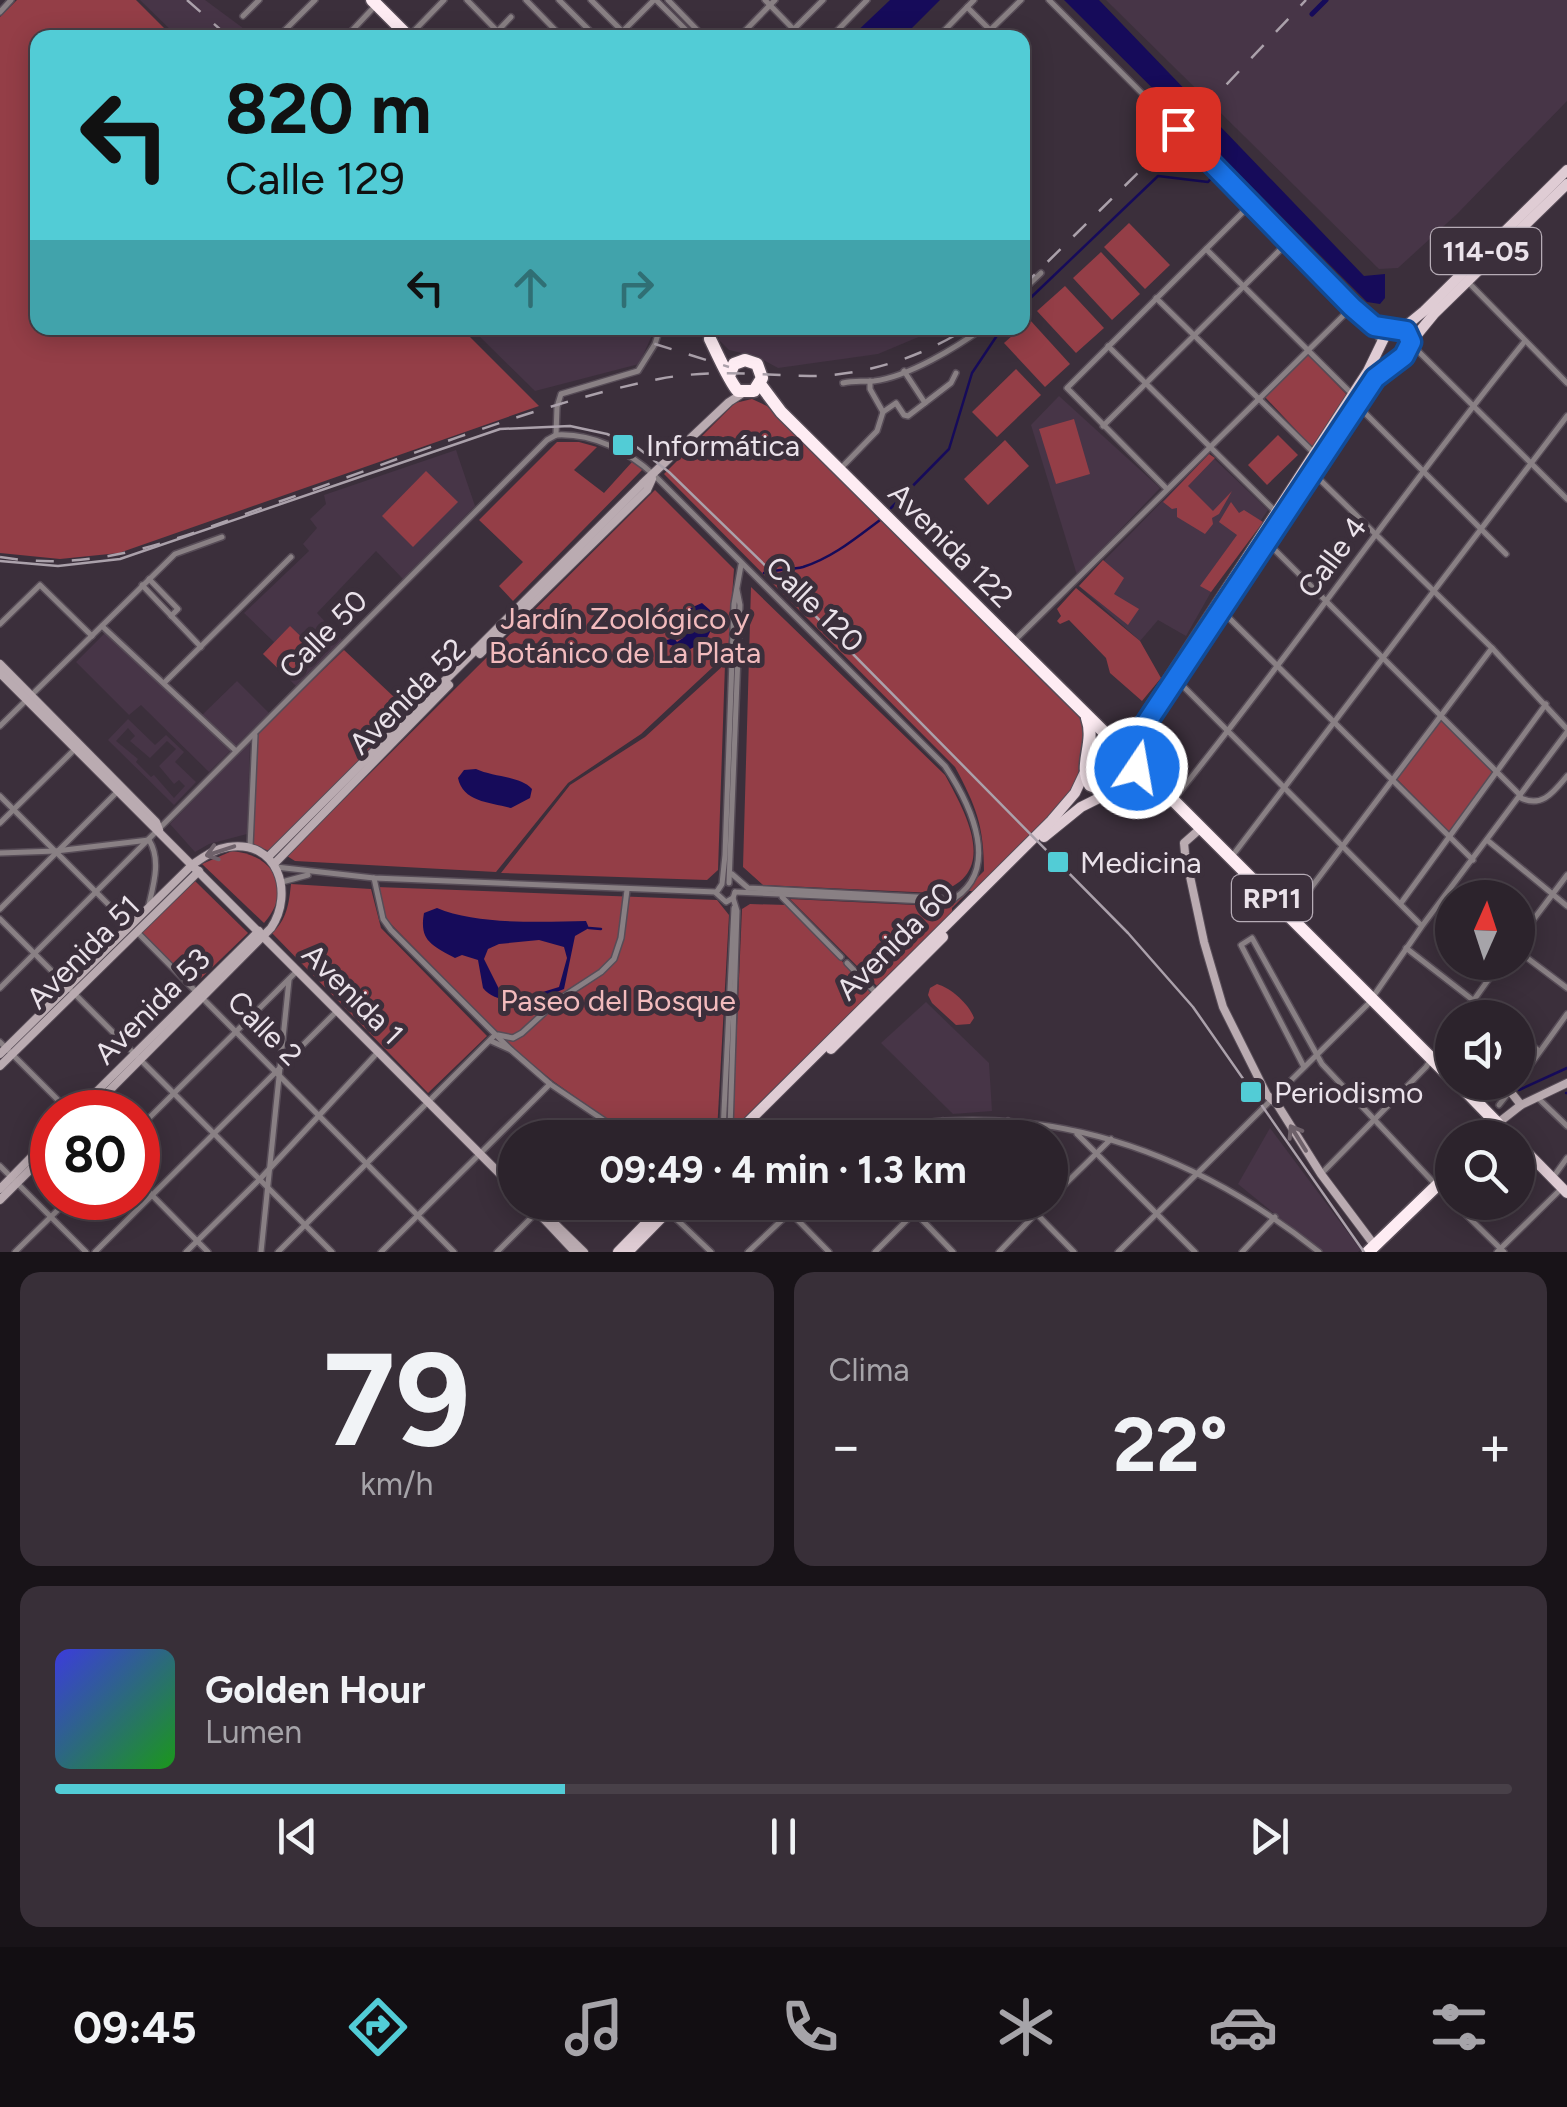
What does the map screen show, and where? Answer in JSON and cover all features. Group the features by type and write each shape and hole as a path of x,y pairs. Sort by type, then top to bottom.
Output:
{"highway":[{"path":"376,2 402,30"},
{"name":"RP11","path":"706,335 739,361 757,364 762,374 751,390 730,379 710,339"},
{"path":"730,379 731,368 739,361"},
{"name":"Avenida 122","path":"751,390 840,469 1086,716 1115,740"},
{"path":"1086,716 1091,732 1084,774 1095,790 1110,793 1126,787 1134,780 1135,759"},
{"path":"1090,750 1115,740"},
{"name":"RP11","path":"1115,740 1130,747 1135,759 1201,828 1435,1061"},
{"path":"1126,787 1146,789 1173,799"},
{"name":"RP11","path":"1474,1100 1494,1120"},
{"path":"1374,1250 1435,1189"}],"main road":[{"name":"114-05","path":"1135,759 1136,740 1312,472 1378,348 1424,312 1567,170"},
{"name":"114-05","path":"1115,740 1127,738 1139,724 1354,399 1404,356 1411,343 1467,282 1567,184"},
{"path":"1399,329 1408,333 1411,343"},
{"path":"1378,348 1381,362 1394,364"},
{"name":"Avenida 52","path":"717,412 729,392 730,379"},
{"name":"Avenida 52","path":"273,863 647,490 654,475 717,412 751,390"},
{"name":"Avenida 1","path":"0,664 75,750 156,822 196,868 498,1172"},
{"name":"Avenida 1","path":"0,674 120,790"},
{"name":"Avenida 60","path":"880,997 1064,808 1084,774"},
{"name":"Avenida 60","path":"747,1120 1049,833 1081,807 1110,793"},
{"path":"1201,828 1184,843 1204,942 1223,1007 1272,1101 1374,1250"},
{"path":"196,868 224,847 250,847 273,863 282,882 282,904 276,920 262,933"},
{"name":"Avenida 51","path":"133,928 149,908 196,868"},
{"name":"Avenida 51","path":"0,1066 4,1049 71,990 196,868"},
{"name":"Avenida 53","path":"108,1090 262,933"},
{"name":"Avenida 53","path":"99,1090 138,1057"},
{"path":"1503,1120 1521,1105 1567,1083"},
{"path":"1517,1100 1521,1105"},
{"path":"0,1200 30,1161"},
{"path":"1535,1161 1564,1190"},
{"path":"0,1189 30,1167"},
{"path":"545,1220 575,1252"},
{"path":"551,1220 584,1252"},
{"path":"618,1252 653,1220"},
{"path":"628,1252 657,1220"}],"street":[{"path":"0,12 11,0"},
{"path":"284,30 315,0"},
{"path":"415,30 444,0"},
{"path":"467,0 496,30"},
{"path":"526,0 555,30"},
{"path":"560,0 589,30"},
{"path":"591,0 621,30"},
{"path":"623,30 655,0 686,30"},
{"path":"668,0 697,30"},
{"path":"745,30 770,2 793,29 823,0"},
{"path":"945,30 974,0"},
{"path":"967,7 990,30 1021,0"},
{"path":"1048,0 1352,307 1374,326 1399,329"},
{"path":"243,16 257,1"},
{"path":"837,30 864,1"},
{"path":"352,30 376,2"},
{"path":"498,30 511,17"},
{"path":"1168,490 1067,388 1251,204"},
{"path":"1104,426 1288,242"},
{"path":"1206,248 1506,554"},
{"path":"1030,283 1040,273"},
{"path":"1467,282 1567,384"},
{"path":"1156,298 1315,454"},
{"path":"1013,642 1352,307"},
{"path":"1374,326 1378,348"},
{"path":"556,435 556,406 561,394 638,370 658,335"},
{"path":"710,339 714,335"},
{"path":"843,383 861,378 870,381 904,370 942,355 973,335"},
{"name":"Calle 4","path":"1173,799 1279,668 1525,341"},
{"path":"1411,343 1530,464 1566,495"},
{"path":"1108,346 1276,512"},
{"path":"904,370 926,403"},
{"path":"840,469 877,431 883,412 896,404 906,416 952,383 956,372"},
{"path":"870,381 870,389 883,412"},
{"path":"1231,857 1567,416"},
{"name":"Calle 120","path":"556,435 582,437 618,448 639,460 945,766 978,838 978,867 954,899"},
{"name":"Calle 50","path":"0,988 556,435"},
{"path":"1312,472 1492,648 1567,731 1458,880"},
{"path":"0,726 175,554 222,537"},
{"path":"1266,541 1520,796 1534,804 1541,802 1567,776"},
{"path":"165,682 291,558"},
{"path":"732,1120 734,895 726,884 739,563"},
{"path":"149,579 178,609 171,616"},
{"path":"0,624 40,585 92,636"},
{"path":"142,586 201,647"},
{"path":"273,863 313,874 374,878 716,892 726,884 730,871 740,605 736,587"},
{"path":"1221,610 1473,860"},
{"path":"102,626 236,751"},
{"path":"1290,916 1492,648"},
{"path":"1176,679 1422,926"},
{"path":"1401,903 1546,704"},
{"path":"250,847 255,733"},
{"path":"0,823 75,750"},
{"path":"0,909 120,790"},
{"name":"Calle 2","path":"0,796 454,1252"},
{"path":"0,854 149,840 154,848 156,870 149,908"},
{"path":"1487,840 1567,906"},
{"path":"730,871 748,888 954,899"},
{"path":"282,882 313,874"},
{"path":"1535,917 1567,875"},
{"path":"374,878 383,919 391,930 511,1050 550,1084 603,1120"},
{"path":"495,1034 514,1038 522,1034 558,1000 601,972 614,958 628,889"},
{"path":"716,892 723,901 734,895 933,902 954,899"},
{"path":"780,895 880,997"},
{"path":"1118,1252 1372,997 1435,909"},
{"path":"0,918 332,1252"},
{"path":"1304,1067 1241,945 1252,938 1316,1056 1435,1183"},
{"path":"1406,948 1473,1000"},
{"path":"1535,963 1567,988"},
{"path":"160,1107 298,970"},
{"path":"260,1252 289,980"},
{"path":"160,1187 338,1010"},
{"path":"1535,1057 1567,1014"},
{"path":"278,1252 495,1034"},
{"path":"488,1042 511,1050"},
{"path":"1535,1048 1539,1051"},
{"path":"4,1049 49,1090"},
{"path":"186,1252 379,1052"},
{"path":"1321,1174 1426,1067 1435,1052"},
{"path":"382,1252 550,1084"},
{"path":"1537,1097 1567,1126"},
{"path":"1499,1106 1503,1100"},
{"path":"1068,1130 1111,1139 1200,1172 1275,1217 1319,1252"},
{"path":"1074,1131 1195,1252"},
{"path":"1068,1181 1111,1139"},
{"path":"1552,1178 1567,1158"},
{"path":"0,1166 30,1196"},
{"path":"1471,1220 1500,1251 1564,1190"},
{"path":"160,1203 208,1252"},
{"path":"1242,1252 1275,1217"},
{"path":"15,1252 48,1220"},
{"path":"54,1220 86,1252"},
{"path":"95,1252 127,1220"},
{"path":"497,1252 530,1220"},
{"path":"682,1220 712,1252"},
{"path":"748,1252 782,1220"},
{"path":"797,1220 829,1252"},
{"path":"875,1252 908,1220"},
{"path":"922,1220 953,1252"},
{"path":"999,1252 1029,1220"},
{"path":"1043,1220 1074,1252"}],"shaded area":[{"path":"140,0 205,0 246,30 171,30"},
{"path":"890,0 940,0 910,30 858,30"},
{"path":"1064,0 1099,0 1364,276 1385,274 1385,298 1380,304 1367,302"},
{"path":"1106,0 1567,0 1567,101 1457,214 1398,268 1379,269"},
{"path":"478,335 652,335 639,364 535,391"},
{"path":"721,335 923,335 878,354 778,368 758,357 729,350 718,339"},
{"path":"1059,396 1160,488 1077,575 1031,425"},
{"path":"456,450 475,506 403,579 376,551 317,613 343,641 296,686 263,654 274,642 244,613 309,551 303,544 317,528 310,519 326,504 324,495"},
{"path":"1209,454 1268,510 1211,592 1186,636 1158,620 1140,641 1079,586"},
{"path":"702,603 711,611 713,626 705,642 688,650 667,644 667,640 674,638 677,642 683,638 679,633 666,636 674,619"},
{"path":"109,629 199,718 237,681 269,713 209,772 141,705 129,715 76,662"},
{"path":"128,719 155,745 166,735 184,752 175,762 196,782 174,805 108,740","holes":["128,728 135,736 130,741 150,758 167,741 176,749 159,766 174,784 179,780 185,786 174,798 116,741"]},
{"path":"250,742 247,834 195,852 170,824"},
{"path":"476,769 527,785 532,789 530,798 511,808 471,796 458,778 464,770"},
{"path":"437,908 490,920 586,921 589,928 575,936 564,989 545,996 510,1000 483,988 478,960 462,955 455,958 429,941 423,930 424,913","holes":["539,940 564,947 567,958 559,987 533,995 500,991 484,959 488,949 499,944"]},
{"path":"926,1002 989,1063 992,1111 953,1114 881,1043"},
{"path":"1270,1128 1361,1250 1321,1252 1238,1184"}],"green space":[{"path":"17,0 136,0 166,30 30,30 30,335 468,335 539,406 119,553 60,559 0,553 0,17"},
{"path":"1129,223 1170,265 1145,289 1104,247"},
{"path":"1101,252 1140,294 1112,320 1073,278"},
{"path":"1065,286 1104,328 1076,353 1037,311"},
{"path":"1030,320 1070,364 1045,387 1004,343 1013,335 1030,335"},
{"path":"1307,354 1348,396 1313,448 1264,396"},
{"path":"1016,369 1041,395 997,437 972,412"},
{"path":"752,399 767,406 1081,719 1089,733 1071,793 877,986 790,899 937,906 954,901 984,871 980,829 955,767 664,474 735,403"},
{"path":"1074,419 1090,474 1056,484 1039,429"},
{"path":"1278,435 1298,455 1267,485 1248,465"},
{"path":"1005,440 1029,466 988,505 964,479"},
{"path":"557,442 597,447 574,470 604,493 632,462 643,469 513,601 499,586 523,562 479,520"},
{"path":"1209,454 1215,458 1188,486 1213,511 1232,491 1205,534 1177,517 1177,508 1163,502"},
{"path":"426,471 458,502 413,547 382,516"},
{"name":"Jardín Zoológico y Botánico de La Plata","path":"655,490 734,569 728,653 641,734 568,783 496,872 295,861 287,856"},
{"path":"1231,502 1239,513 1244,510 1263,522 1211,592 1200,586 1237,535 1219,522"},
{"path":"1103,560 1124,578 1114,594 1139,609 1128,625 1079,586"},
{"path":"751,587 945,775 969,825 973,843 968,873 955,885 935,893 763,885 743,867"},
{"path":"1076,588 1140,641 1161,678 1142,701 1110,673 1106,658 1069,620 1060,624 1057,621 1061,616 1057,609"},
{"path":"290,626 318,653 290,680 263,654"},
{"path":"344,650 410,712 272,852 253,845 257,733"},
{"path":"725,664 718,870 707,880 501,873 570,785 645,737"},
{"path":"1441,721 1495,772 1451,834 1397,779"},
{"path":"1114,742 1132,756 1131,779 1105,789 1092,781 1090,768 1094,752"},
{"path":"232,851 259,859 275,876 278,898 264,923 202,864"},
{"path":"195,881 248,933 194,985 141,933"},
{"path":"291,884 371,889 381,928 487,1036 428,1093 272,933 284,917"},
{"name":"Paseo del Bosque","path":"377,887 717,900 729,915 718,1120 608,1120 516,1051 385,918"},
{"path":"750,904 787,905 872,992 742,1120 735,1120 733,1118 742,909"},
{"path":"937,984 968,1007 974,1018 970,1024 956,1025 932,1003 928,995"}],"waterway":[{"path":"1312,14 1326,0"},
{"path":"1030,298 1158,176 1208,182 1216,172"},
{"path":"891,508 949,449 972,373 997,335"},
{"path":"764,573 814,563 880,520"},
{"path":"589,928 601,929"},
{"path":"1535,1083 1567,1068"}],"tram line":[{"path":"0,561 58,566 120,559 500,429 570,426 607,434 638,448 669,472 776,576 1128,933 1193,1007 1364,1252"}],"railway":[{"path":"187,0 221,30"},
{"path":"1030,279 1210,102 1306,0"},
{"path":"636,335 729,367"},
{"path":"0,557 74,560 142,549 467,434 612,390 697,374 851,373 912,356 954,335"}],"place":[{"name":"Informática","path":"623,445"},
{"name":"Medicina","path":"1058,862"},
{"name":"Periodismo","path":"1251,1092"}],"route":[{"path":"1137,768 1133,754 1139,734 1375,378 1404,356 1411,342 1406,331 1374,326 1352,307 1178,129"}]}
